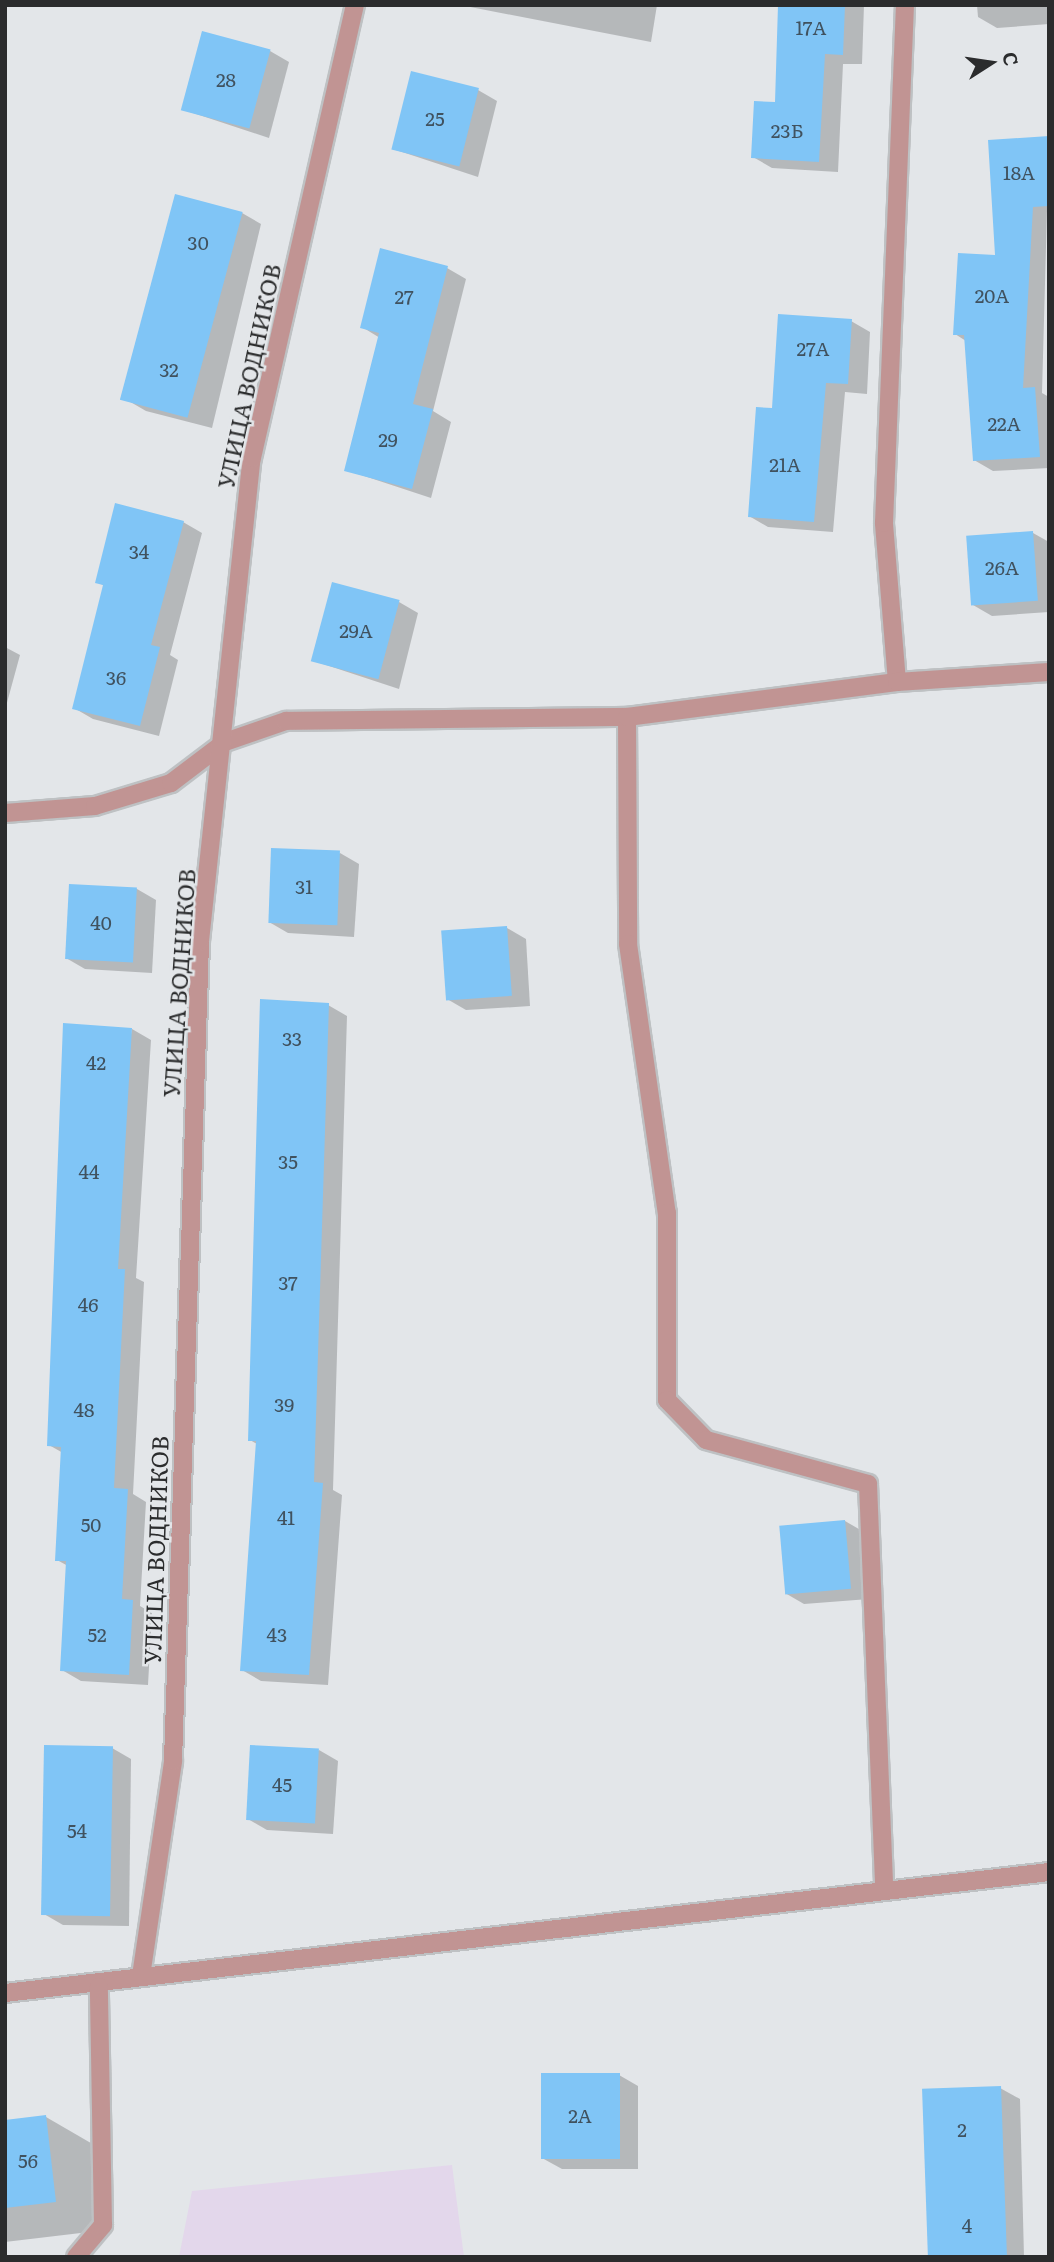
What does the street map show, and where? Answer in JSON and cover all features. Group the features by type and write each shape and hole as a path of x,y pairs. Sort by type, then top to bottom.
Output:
{"street":[{"name":"УЛИЦА ВОДНИКОВ","path":"141,1976 173,1761 200,941 225,742 252,458 355,5"},
{"path":"897,682 884,523 905,5"},
{"path":"5,813 95,806 171,783 225,742 286,721 627,717 897,682 1049,672"},
{"path":"627,717 628,944 667,1213 667,1400 706,1440 868,1484 884,1888"},
{"path":"5,1993 99,1987 141,1976 884,1888 1049,1872"},
{"path":"76,2257 103,2225 99,1987"}],"shaded area":[{"path":"452,2165 464,2257 179,2257 192,2191"}],"building":[{"path":"778,5 845,5 843,55 825,54 819,162 751,158 754,101 775,102"},
{"path":"202,31 271,49 249,129 181,110"},
{"path":"411,71 479,88 459,167 391,150"},
{"path":"1049,136 1049,206 1033,207 1023,388 1035,387 1040,457 973,461 964,335 953,335 958,253 995,255 988,140"},
{"path":"175,194 243,212 187,418 120,400"},
{"path":"380,248 448,266 413,404 433,409 412,489 344,471 379,333 360,328"},
{"path":"778,314 852,319 848,384 826,383 814,522 748,517 756,407 772,408"},
{"path":"115,503 184,521 151,645 160,647 140,726 72,709 103,585 95,583"},
{"path":"1033,531 1038,601 971,606 966,536"},
{"path":"332,582 400,600 378,679 311,661"},
{"path":"271,848 340,850 337,925 268,923"},
{"path":"69,884 137,888 133,962 65,959"},
{"path":"507,926 512,996 446,1000 441,931"},
{"path":"260,999 329,1003 314,1482 323,1483 309,1675 240,1671 256,1441 248,1441"},
{"path":"63,1023 132,1028 118,1269 125,1269 114,1488 128,1489 122,1599 133,1600 129,1675 60,1671 66,1561 55,1561 61,1447 47,1446"},
{"path":"845,1520 851,1589 785,1594 779,1526"},
{"path":"44,1745 113,1746 110,1916 41,1915"},
{"path":"250,1745 319,1749 315,1824 246,1820"},
{"path":"541,2073 620,2073 620,2159 541,2159"},
{"path":"1001,2086 1007,2257 928,2257 922,2089"},
{"path":"46,2115 56,2202 5,2208 5,2120"}]}
